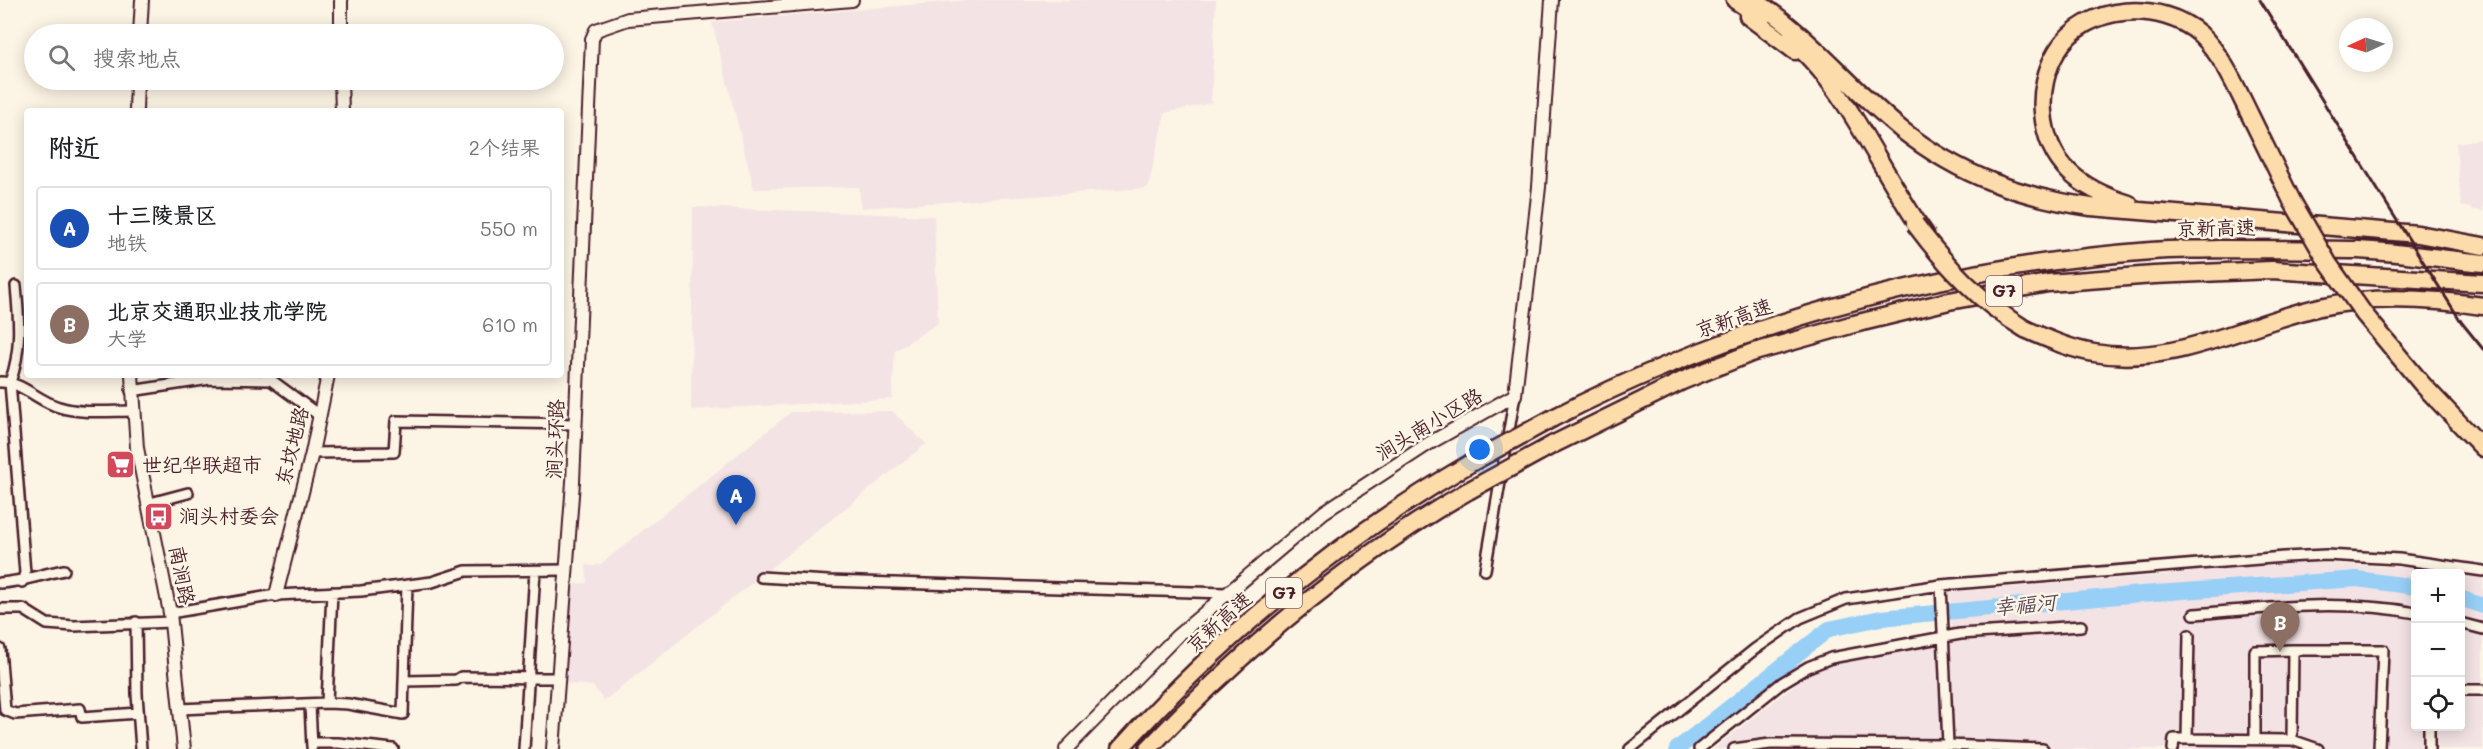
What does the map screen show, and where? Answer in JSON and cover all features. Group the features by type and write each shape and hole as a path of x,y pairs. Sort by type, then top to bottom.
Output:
{"highway":[{"path":"1725,0 1796,51 1823,79 1842,104 1916,225 1958,277 1991,307 2025,329 2071,347 2095,353 2148,355 2202,344 2292,314 2340,303 2374,299 2409,299 2483,306"},
{"path":"1735,0 1799,47 1841,98 1909,211 1937,250 1964,281 1996,310 2025,329"},
{"path":"1754,0 1810,43 1902,129 1937,154 1975,175 2012,190 2050,201 2091,207 2418,234 2483,246"},
{"path":"2180,214 2128,204 2099,193 2068,171 2058,161 2050,146 2044,127 2042,104 2048,71 2057,51 2066,40 2093,20 2124,10 2156,11 2188,24 2200,33 2223,63 2292,201 2328,263 2364,314 2422,384 2483,448"},
{"name":"京新高速","path":"1120,749 1212,655 1279,597 1344,546 1424,490 1553,418 1673,362 1745,335 1848,301 1958,277 2045,262 2153,250 2361,250 2483,263"},
{"name":"京新高速","path":"1148,749 1229,669 1292,613 1357,562 1468,491 1552,444 1682,381 1751,353 1854,324 1949,302 2048,283 2154,275 2272,270 2483,283"}],"street":[{"path":"141,24 142,0"},
{"path":"341,0 341,24"},
{"name":"涧头环路","path":"553,749 575,424 592,39 596,30 628,19 852,0"},
{"path":"1485,570 1515,395 1539,187 1552,0"},
{"path":"136,108 137,90"},
{"path":"341,90 342,108"},
{"path":"16,286 19,340 14,370 5,382 25,573 22,582"},
{"name":"南涧路","path":"132,378 137,448 171,617 184,749"},
{"name":"东坟地路","path":"276,595 312,453 327,378"},
{"path":"131,391 210,379 271,380 320,416"},
{"path":"5,382 60,408 134,411"},
{"name":"涧头南小区路","path":"1066,749 1177,636 1324,512 1428,444 1515,395"},
{"path":"312,453 394,452 396,421 575,424"},
{"path":"149,507 154,502 188,493"},
{"path":"1630,749 1755,649 1800,618 1846,599 1941,585 2296,556 2399,559 2483,571"},
{"path":"0,583 22,582 34,575 64,570"},
{"path":"524,749 535,570"},
{"path":"0,609 23,609 47,624 74,626 136,622 276,595 432,582 466,571 566,570"},
{"path":"760,576 828,581 1226,593"},
{"path":"179,709 327,703 348,704 403,714 407,585"},
{"path":"1941,585 1948,745"},
{"path":"327,703 332,592"},
{"path":"2194,614 2297,606 2411,613"},
{"path":"136,622 141,749"},
{"path":"2465,624 2483,629"},
{"path":"1699,749 1783,682 1808,667 1831,658 1943,636 2081,626"},
{"path":"2187,739 2189,635"},
{"path":"0,650 3,709 15,714 80,709 82,717 138,713"},
{"path":"2292,740 2293,650"},
{"path":"2255,739 2254,651 2383,650 2379,749"},
{"path":"404,681 456,680 460,677 559,678"},
{"path":"2465,690 2483,690"},
{"path":"310,705 312,746 338,743 393,749"},
{"path":"2429,731 2429,749"},
{"path":"2174,749 2174,739 2229,744 2255,739 2292,740 2318,749"},
{"path":"1734,749 1770,744 1948,745 2043,749"}],"shaded area":[{"path":"968,0 1216,0 1211,103 1165,113 1148,188 861,208 859,187 754,189 712,22"},
{"path":"2483,139 2483,212 2461,206 2456,143"},
{"path":"693,207 934,216 938,323 895,351 892,399 691,410"},
{"path":"892,411 926,444 604,701 593,686 562,683 570,584 587,583 586,565 594,566 602,563 791,412"},
{"path":"2296,562 2434,569 2411,569 2411,731 2465,731 2465,575 2483,578 2483,749 1713,749 1812,671 1952,627 1949,592"}],"waterway":[{"name":"幸福河","path":"1677,749 1829,629 1881,618 2141,594 2357,579 2411,586"},
{"name":"幸福河","path":"2465,600 2483,606"}],"railway":[{"path":"2260,0 2462,323 2483,349"}],"place":[{"name":"世纪华联超市","path":"121,465"},
{"name":"涧头村委会","path":"158,516"},
{"name":"十三陵景区","path":"736,525"},
{"name":"北京交通职业技术学院","path":"2280,652"}]}
